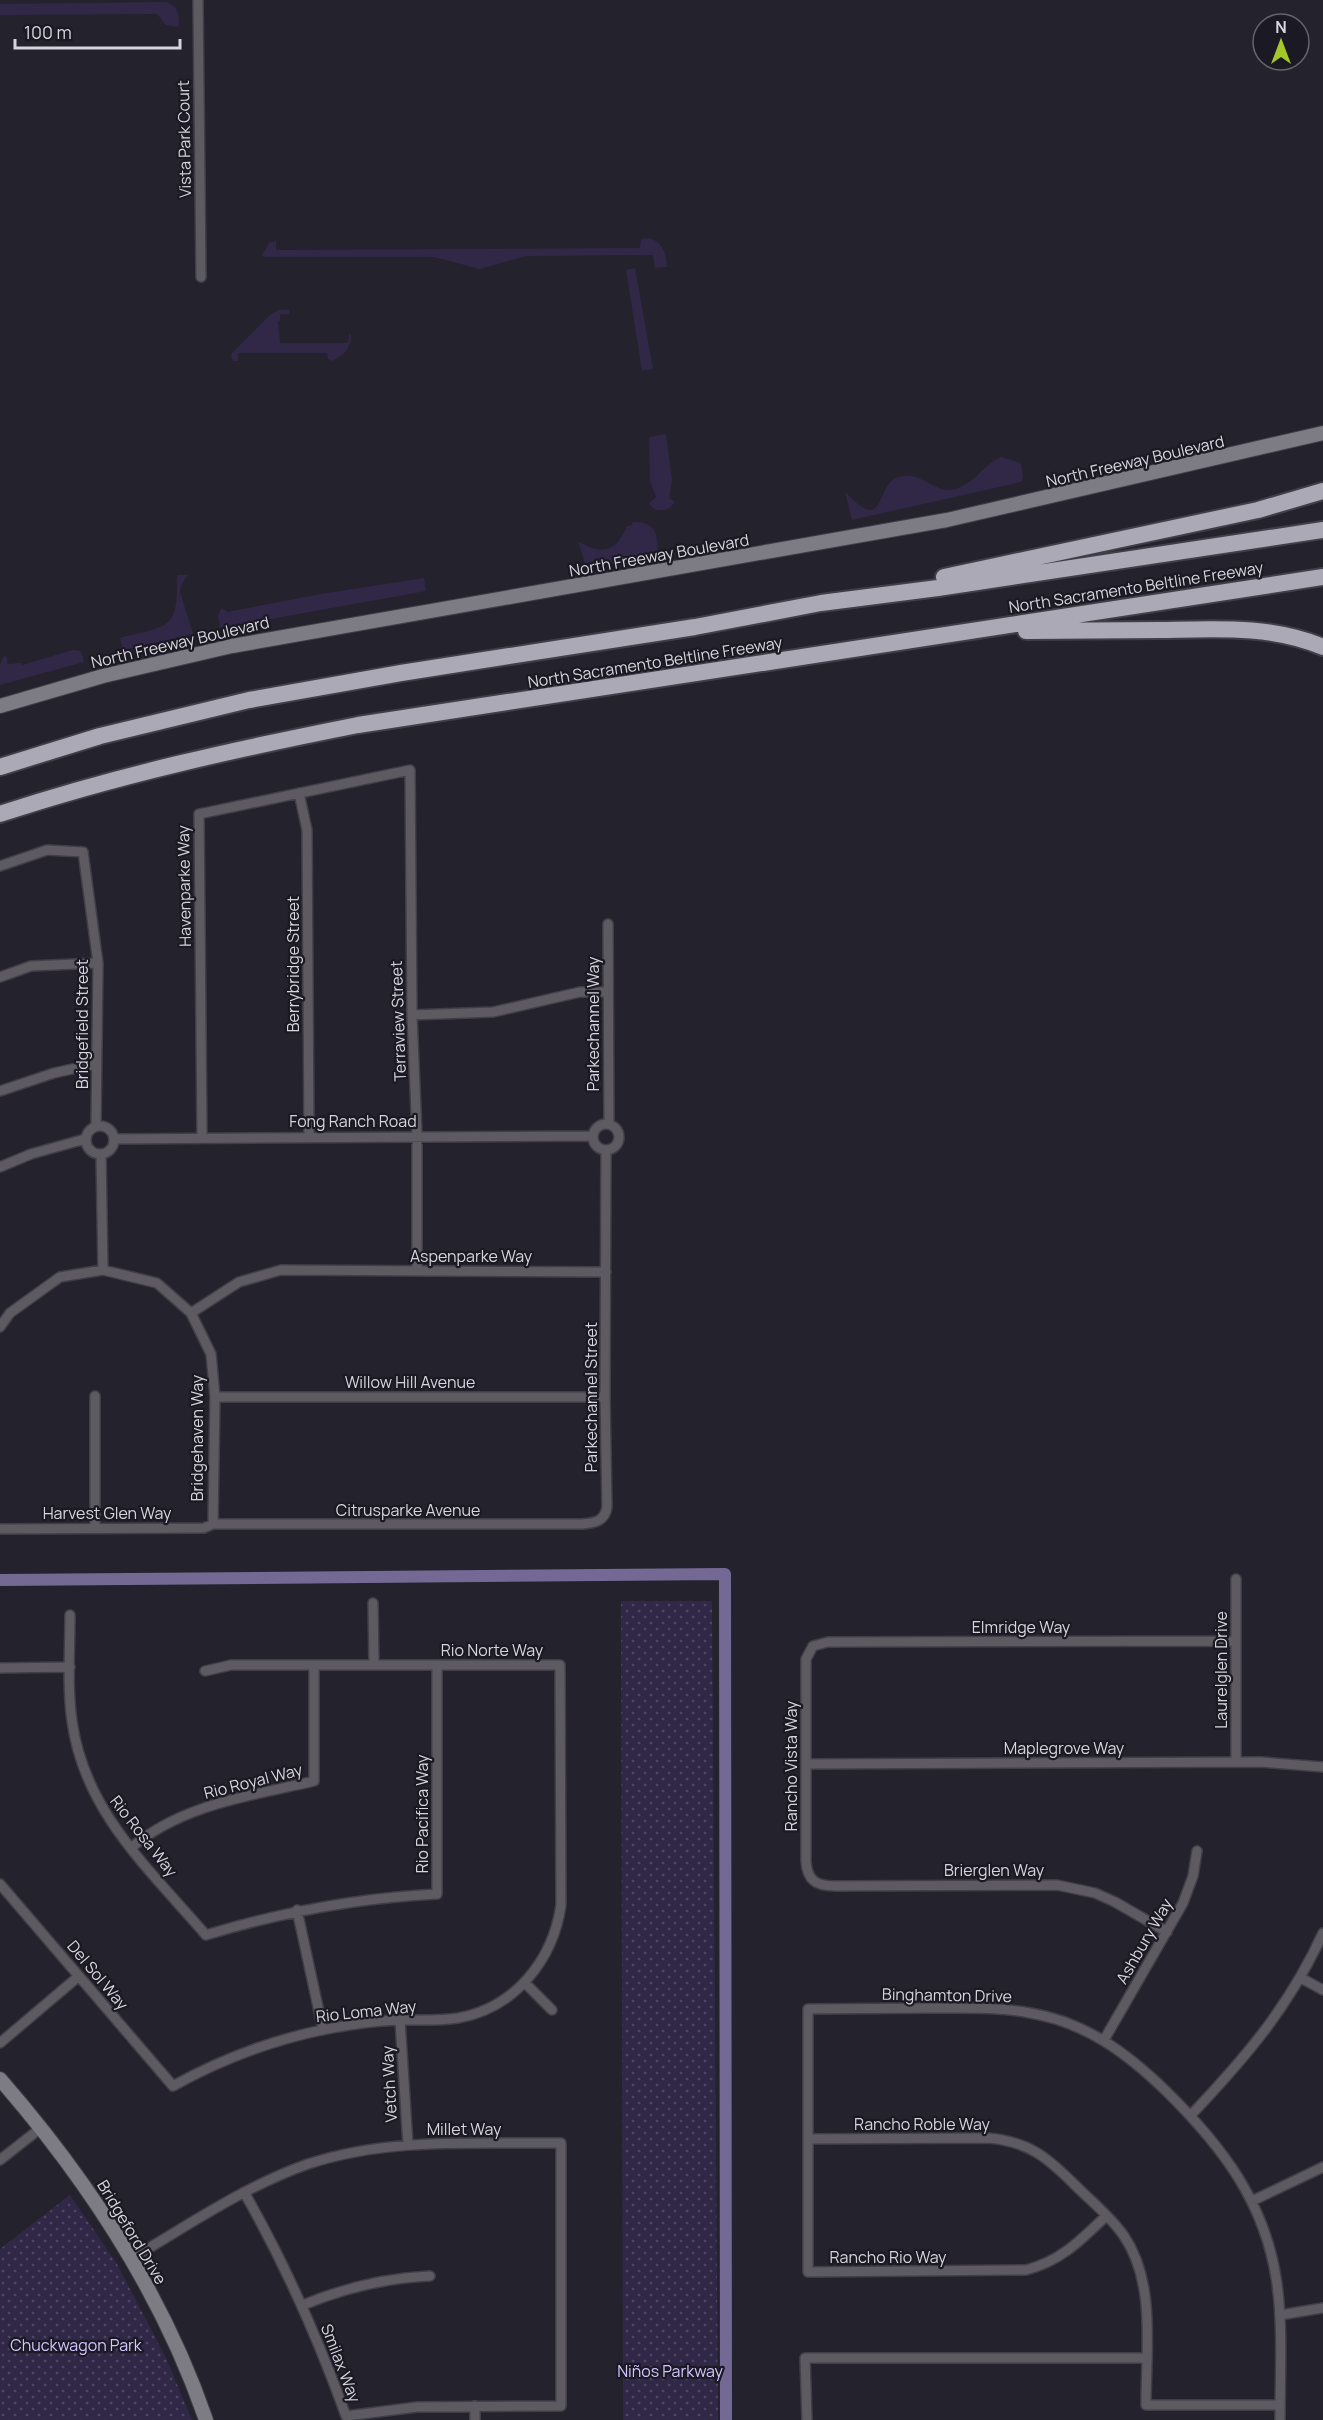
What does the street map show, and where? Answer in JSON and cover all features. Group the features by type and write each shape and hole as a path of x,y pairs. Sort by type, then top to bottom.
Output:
{"highway":[{"path":"821,603 1258,510 1323,491"},
{"name":"North Sacramento Beltline Freeway","path":"0,766 100,736 249,700 412,671 695,627 821,603 950,587 1322,530"},
{"name":"North Sacramento Beltline Freeway","path":"0,814 51,797 203,756 358,725 1323,577"},
{"path":"965,632 1226,629 1269,632 1323,647"}],"street":[{"name":"Vista Park Court","path":"198,0 201,277"},
{"name":"North Freeway Boulevard","path":"0,706 103,676 232,646 947,520 1323,433"},
{"name":"Havenparke Way","path":"202,1137 199,814 410,770"},
{"name":"Terraview Street","path":"410,770 412,1016 417,1136 417,1271"},
{"name":"Berrybridge Street","path":"299,793 308,830 309,1136"},
{"name":"Bridgefield Street","path":"0,866 47,850 83,852 98,963 96,1126"},
{"name":"Parkechannel Way","path":"608,924 609,1124"},
{"path":"0,977 31,966 98,963"},
{"path":"412,1016 494,1012 580,992 608,992"},
{"path":"0,1091 54,1073 95,1065"},
{"path":"609,1124 617,1128 620,1137 615,1148 606,1151 595,1145 593,1136 600,1125 609,1124"},
{"path":"101,1125 110,1129 114,1138 111,1148 101,1154 89,1149 86,1139 89,1131 101,1125"},
{"name":"Fong Ranch Road","path":"114,1138 593,1136"},
{"path":"0,1167 31,1154 86,1139"},
{"path":"606,1151 606,1272"},
{"path":"0,1327 10,1313 60,1277 103,1270 101,1154"},
{"name":"Bridgehaven Way","path":"103,1270 157,1283 191,1313 211,1354 215,1397 213,1524"},
{"name":"Aspenparke Way","path":"191,1313 239,1282 281,1270 606,1272"},
{"name":"Parkechannel Street","path":"602,1519 607,1507 606,1272"},
{"path":"95,1396 95,1527"},
{"name":"Willow Hill Avenue","path":"215,1397 605,1397"},
{"name":"Citrusparke Avenue","path":"213,1524 582,1524 602,1519"},
{"name":"Harvest Glen Way","path":"0,1529 204,1528 213,1524"},
{"name":"Laurelglen Drive","path":"1236,1579 1236,1762"},
{"path":"373,1603 374,1665"},
{"name":"Rio Rosa Way","path":"70,1615 72,1719 82,1764 101,1807 131,1848 206,1935 297,1910"},
{"name":"Elmridge Way","path":"809,1651 813,1646 828,1642 1236,1641"},
{"name":"Rancho Vista Way","path":"809,1651 806,1667 806,1868 812,1880"},
{"name":"Rio Norte Way","path":"205,1671 231,1665 560,1665 561,1905 558,1922 546,1955 525,1983"},
{"name":"Rio Royal Way","path":"131,1848 159,1827 192,1812 314,1781 314,1665"},
{"name":"Rio Pacifica Way","path":"297,1910 370,1899 437,1894 437,1665"},
{"path":"0,1668 70,1667"},
{"name":"Maplegrove Way","path":"806,1764 1236,1762 1323,1767"},
{"name":"Ashbury Way","path":"1104,2040 1167,1932 1191,1885 1197,1851"},
{"name":"Brierglen Way","path":"812,1880 818,1885 826,1886 1058,1885 1080,1888 1105,1897 1167,1932"},
{"name":"Del Sol Way","path":"0,1884 173,2086"},
{"path":"297,1910 323,2030"},
{"path":"1191,2115 1258,2042 1301,1978 1323,1934"},
{"path":"0,2043 80,1976"},
{"path":"1301,1978 1323,1990"},
{"path":"525,1983 552,2010"},
{"name":"Rio Loma Way","path":"173,2086 226,2060 267,2044 323,2030 400,2020 442,2020 476,2013 507,1997 525,1983"},
{"name":"Binghamton Drive","path":"808,2009 1008,2009 1056,2019 1104,2040 1146,2071 1191,2115 1220,2148 1252,2201 1270,2252 1277,2282 1280,2315 1280,2420"},
{"name":"Rancho Rio Way","path":"808,2009 808,2272 1026,2270 1041,2266 1070,2251 1106,2216"},
{"name":"Vetch Way","path":"400,2020 408,2145"},
{"name":"Bridgeford Drive","path":"0,2079 42,2127 102,2209 132,2259 179,2351 206,2420"},
{"path":"0,2160 42,2127"},
{"name":"Rancho Roble Way","path":"808,2139 987,2138 1011,2141 1042,2155 1106,2216 1123,2234 1132,2249 1144,2280 1146,2297 1146,2405 1280,2405"},
{"name":"Millet Way","path":"132,2259 244,2192 298,2168 334,2157 408,2145 561,2143 561,2406"},
{"path":"1252,2201 1323,2167"},
{"name":"Smilax Way","path":"244,2192 303,2305 346,2416 417,2407 561,2406"},
{"path":"303,2305 355,2286 408,2277 430,2276"},
{"path":"1280,2315 1323,2308"},
{"path":"807,2420 805,2358 1146,2358"},
{"path":"475,2406 475,2420"}],"green space":[{"path":"166,2 174,6 179,19 179,27 166,25 157,14 0,15 0,4"},
{"path":"649,238 658,242 663,249 667,267 655,268 653,255 526,256 480,269 434,257 265,257 262,255 269,243 276,241 276,250 640,248 641,239"},
{"path":"635,268 653,369 642,371 626,270"},
{"path":"279,310 289,310 289,314 280,314 280,321 278,321 280,343 348,343 351,334 348,348 340,357 331,361 327,353 238,353 238,361 233,361 232,353 271,314"},
{"path":"666,434 672,480 669,498 675,502 668,509 660,510 654,509 649,503 656,497 650,481 649,437"},
{"path":"1001,457 1021,463 1023,478 1021,482 852,520 845,492 859,505 869,510 875,508 879,503 893,479 909,476 942,489 951,490 966,484"},
{"path":"633,522 652,527 656,536 658,556 586,567 578,541 601,550 607,549 618,542 627,526 632,525"},
{"path":"177,575 188,575 181,585 180,592 193,634 123,650 120,638 150,631 168,623 176,607"},
{"path":"424,578 426,591 220,628 218,615 222,608 227,612"},
{"path":"73,650 81,651 84,662 0,685 0,664 4,656 7,657 7,664 21,663 22,665"},
{"name":"Niños Parkway","path":"621,1601 712,1601 718,2420 623,2420"},
{"name":"Chuckwagon Park","path":"70,2195 117,2264 166,2358 192,2420 0,2420 0,2249"}],"waterway":[{"path":"0,1580 725,1574 726,2420"}]}
